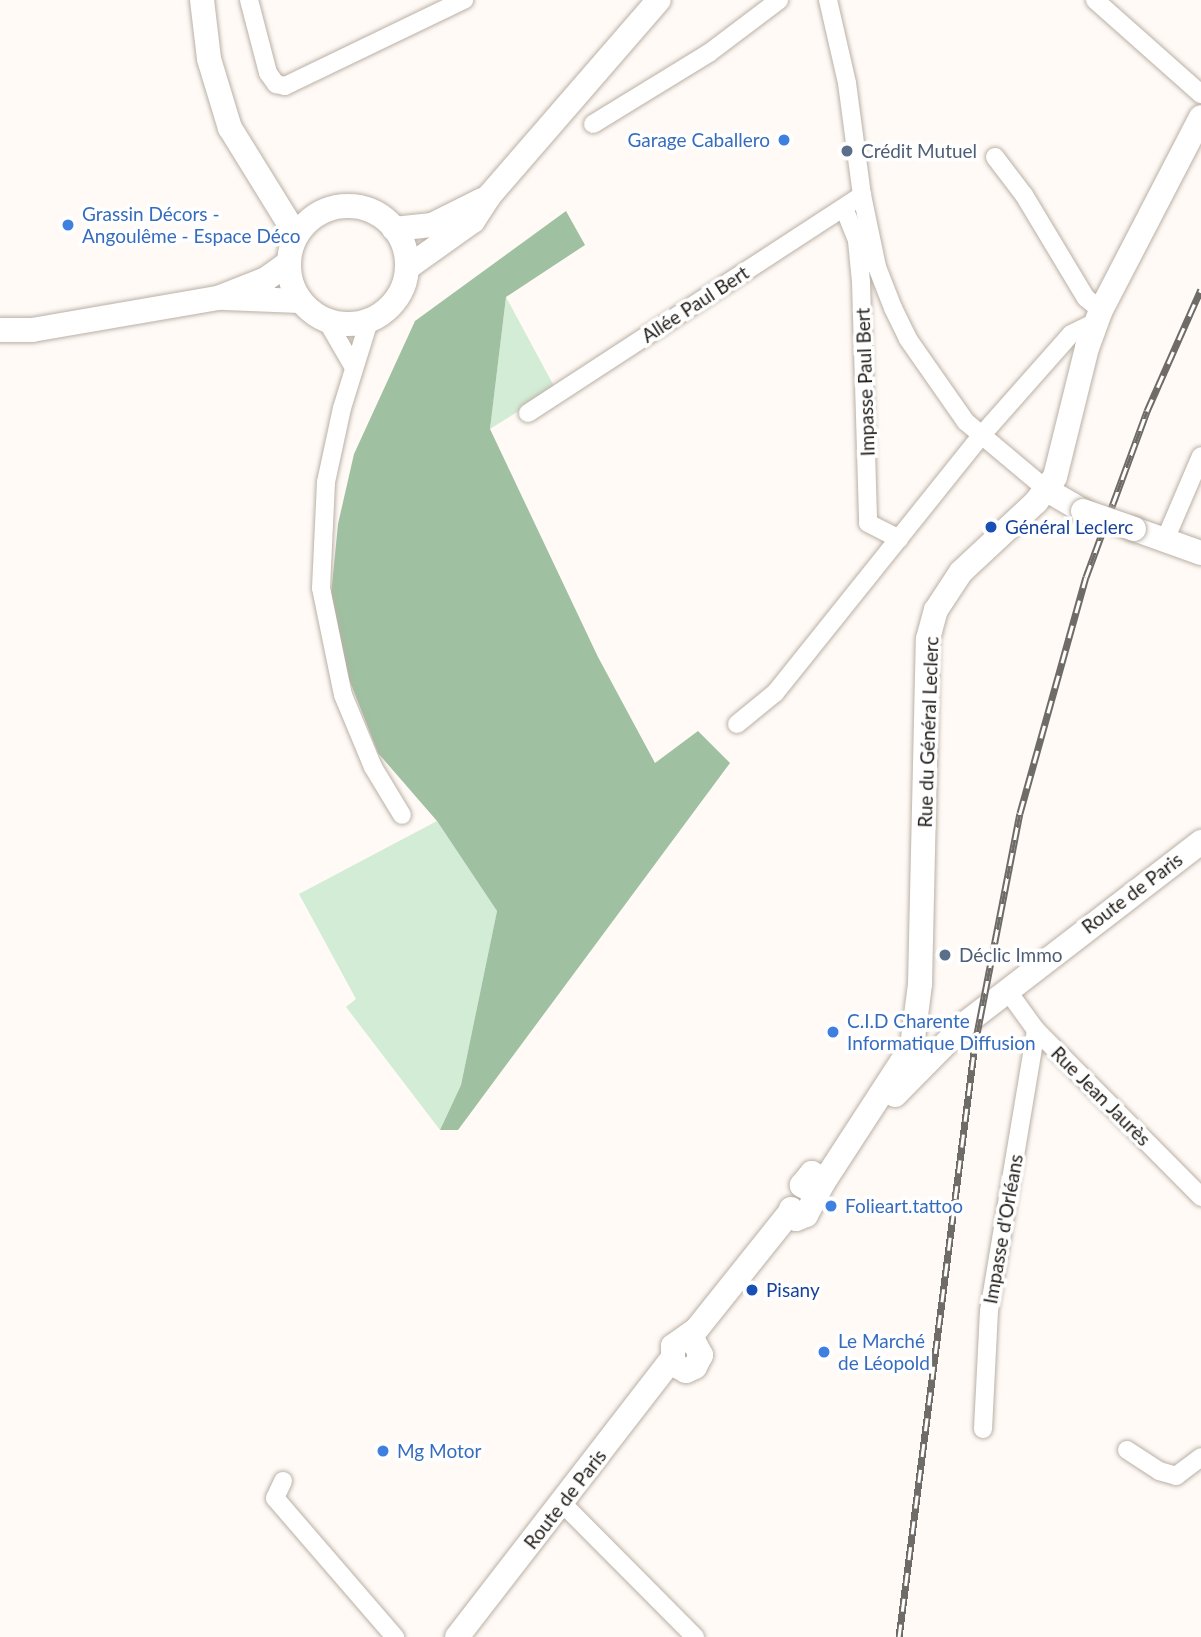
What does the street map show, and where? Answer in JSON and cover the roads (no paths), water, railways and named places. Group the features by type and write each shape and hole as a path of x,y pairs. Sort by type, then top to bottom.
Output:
{"main road":[{"path":"407,268 455,238 659,0"},
{"path":"204,4 233,94 263,160 298,201 326,210 363,208 394,229 407,268 396,300 369,321 327,321 300,302 291,283 288,263 296,236 326,210"},
{"path":"204,4 209,59 230,128 296,236"},
{"name":"Rue du Général Leclerc","path":"912,1046 919,984 929,639 947,590 1047,490 1060,464 1087,348 1098,316 1201,117"},
{"path":"394,229 432,225 489,196"},
{"path":"0,331 32,330 218,298 266,279 288,263"},
{"path":"218,298 300,302"},
{"path":"0,343 32,330"},
{"path":"1047,490 1083,511 1201,553"},
{"name":"Route de Paris","path":"805,1197 966,1023 1201,842"},
{"name":"Route de Paris","path":"457,1637 565,1507 685,1355 705,1337 912,1046 966,1023"},
{"name":"Route de Paris","path":"843,1155 912,1046"},
{"name":"Route de Paris","path":"471,1637 565,1507"}],"street":[{"path":"249,0 268,73 276,84 285,86 464,0"},
{"path":"593,124 709,53 779,0"},
{"path":"828,0 848,83 862,195 877,267 893,308 934,379 983,440 1047,490"},
{"path":"1095,0 1201,94"},
{"path":"737,723 775,693 899,539 1071,334 1098,316 1024,195 995,157"},
{"name":"Allée Paul Bert","path":"528,413 862,195"},
{"name":"Impasse Paul Bert","path":"844,208 857,241 861,282 868,523 899,539"},
{"path":"327,321 353,366"},
{"path":"369,321 353,366 326,482 321,588 343,695 373,767 402,815"},
{"path":"1165,540 1201,456"},
{"name":"Rue Jean Jaurès","path":"1007,990 1036,1030 1201,1197"},
{"name":"Impasse d'Orléans","path":"983,1429 989,1311 1036,1030"},
{"path":"1127,1450 1159,1471 1176,1476 1201,1457"},
{"path":"283,1481 275,1498 395,1637"},
{"path":"565,1507 695,1637"}],"railway":[{"path":"899,1637 975,1044 1020,813 1086,577 1147,411 1201,289"}],"place":[{"name":"Garage Caballero","path":"784,140"},
{"name":"Crédit Mutuel","path":"847,151"},
{"name":"Grassin Décors - Angoulême - Espace Déco","path":"68,225"},
{"name":"Général Leclerc","path":"991,527"},
{"name":"Déclic Immo","path":"945,955"},
{"name":"C.I.D Charente Informatique Diffusion","path":"833,1032"},
{"name":"Folieart.tattoo","path":"831,1206"},
{"name":"Pisany","path":"752,1290"},
{"name":"Le Marché de Léopold","path":"824,1352"},
{"name":"Mg Motor","path":"383,1451"}]}
